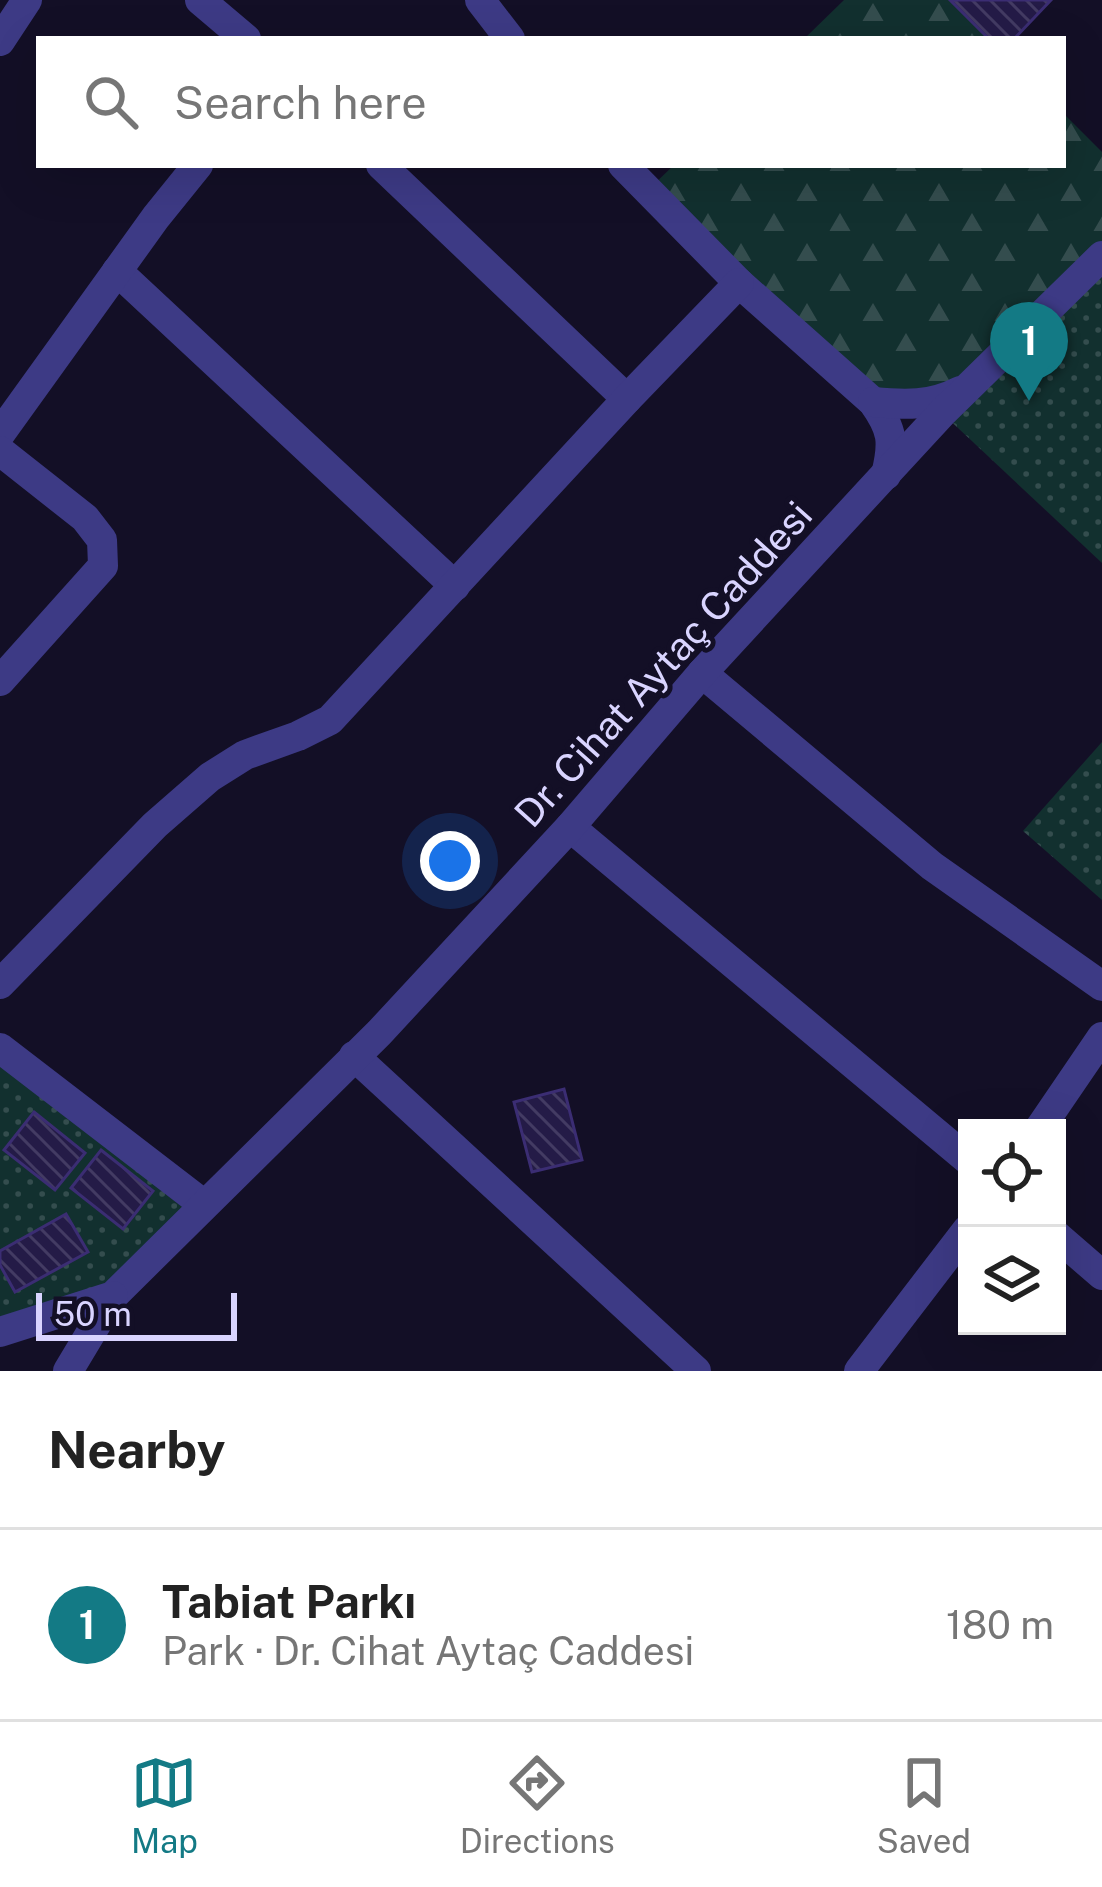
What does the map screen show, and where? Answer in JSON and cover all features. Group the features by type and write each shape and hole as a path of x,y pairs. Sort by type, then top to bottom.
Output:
{"street":[{"path":"0,41 27,0"},
{"path":"200,0 242,36"},
{"path":"480,0 508,36"},
{"path":"0,434 196,168"},
{"path":"384,168 627,398"},
{"path":"626,168 739,283 873,402 891,434 886,475"},
{"name":"Dr. Cihat Aytaç Caddesi","path":"0,1332 113,1296 354,1056 570,827 702,674 886,475 1102,256"},
{"path":"117,272 455,586"},
{"path":"0,985 155,825 210,777 245,755 330,720 739,283"},
{"path":"873,402 934,403 968,388"},
{"path":"0,451 85,518 102,541 103,566 0,681"},
{"path":"702,674 932,866 1102,986"},
{"path":"570,827 958,1151"},
{"path":"1046,1119 1102,1036"},
{"path":"0,1048 203,1204"},
{"path":"354,1056 696,1371"},
{"path":"859,1371 958,1242"},
{"path":"1066,1244 1102,1275"},
{"path":"68,1371 113,1296"}],"green space":[{"path":"844,0 950,0 986,36 807,36"},
{"path":"1066,116 1102,152 1102,256 968,388 873,402 647,191 671,168 1066,168"},
{"path":"1102,256 1102,563 942,413"},
{"path":"1102,742 1102,900 1023,831"},
{"path":"0,1048 203,1204 113,1296 0,1332"}],"building":[{"path":"950,0 1051,0 1017,36 986,36"},
{"path":"564,1089 582,1160 532,1172 514,1102"},
{"path":"34,1112 85,1153 55,1190 4,1150"},
{"path":"101,1150 153,1191 123,1229 71,1188"},
{"path":"66,1214 88,1252 15,1292 0,1265 0,1251"}],"place":[{"name":"Tabiat Parkı","path":"1029,401"}]}
